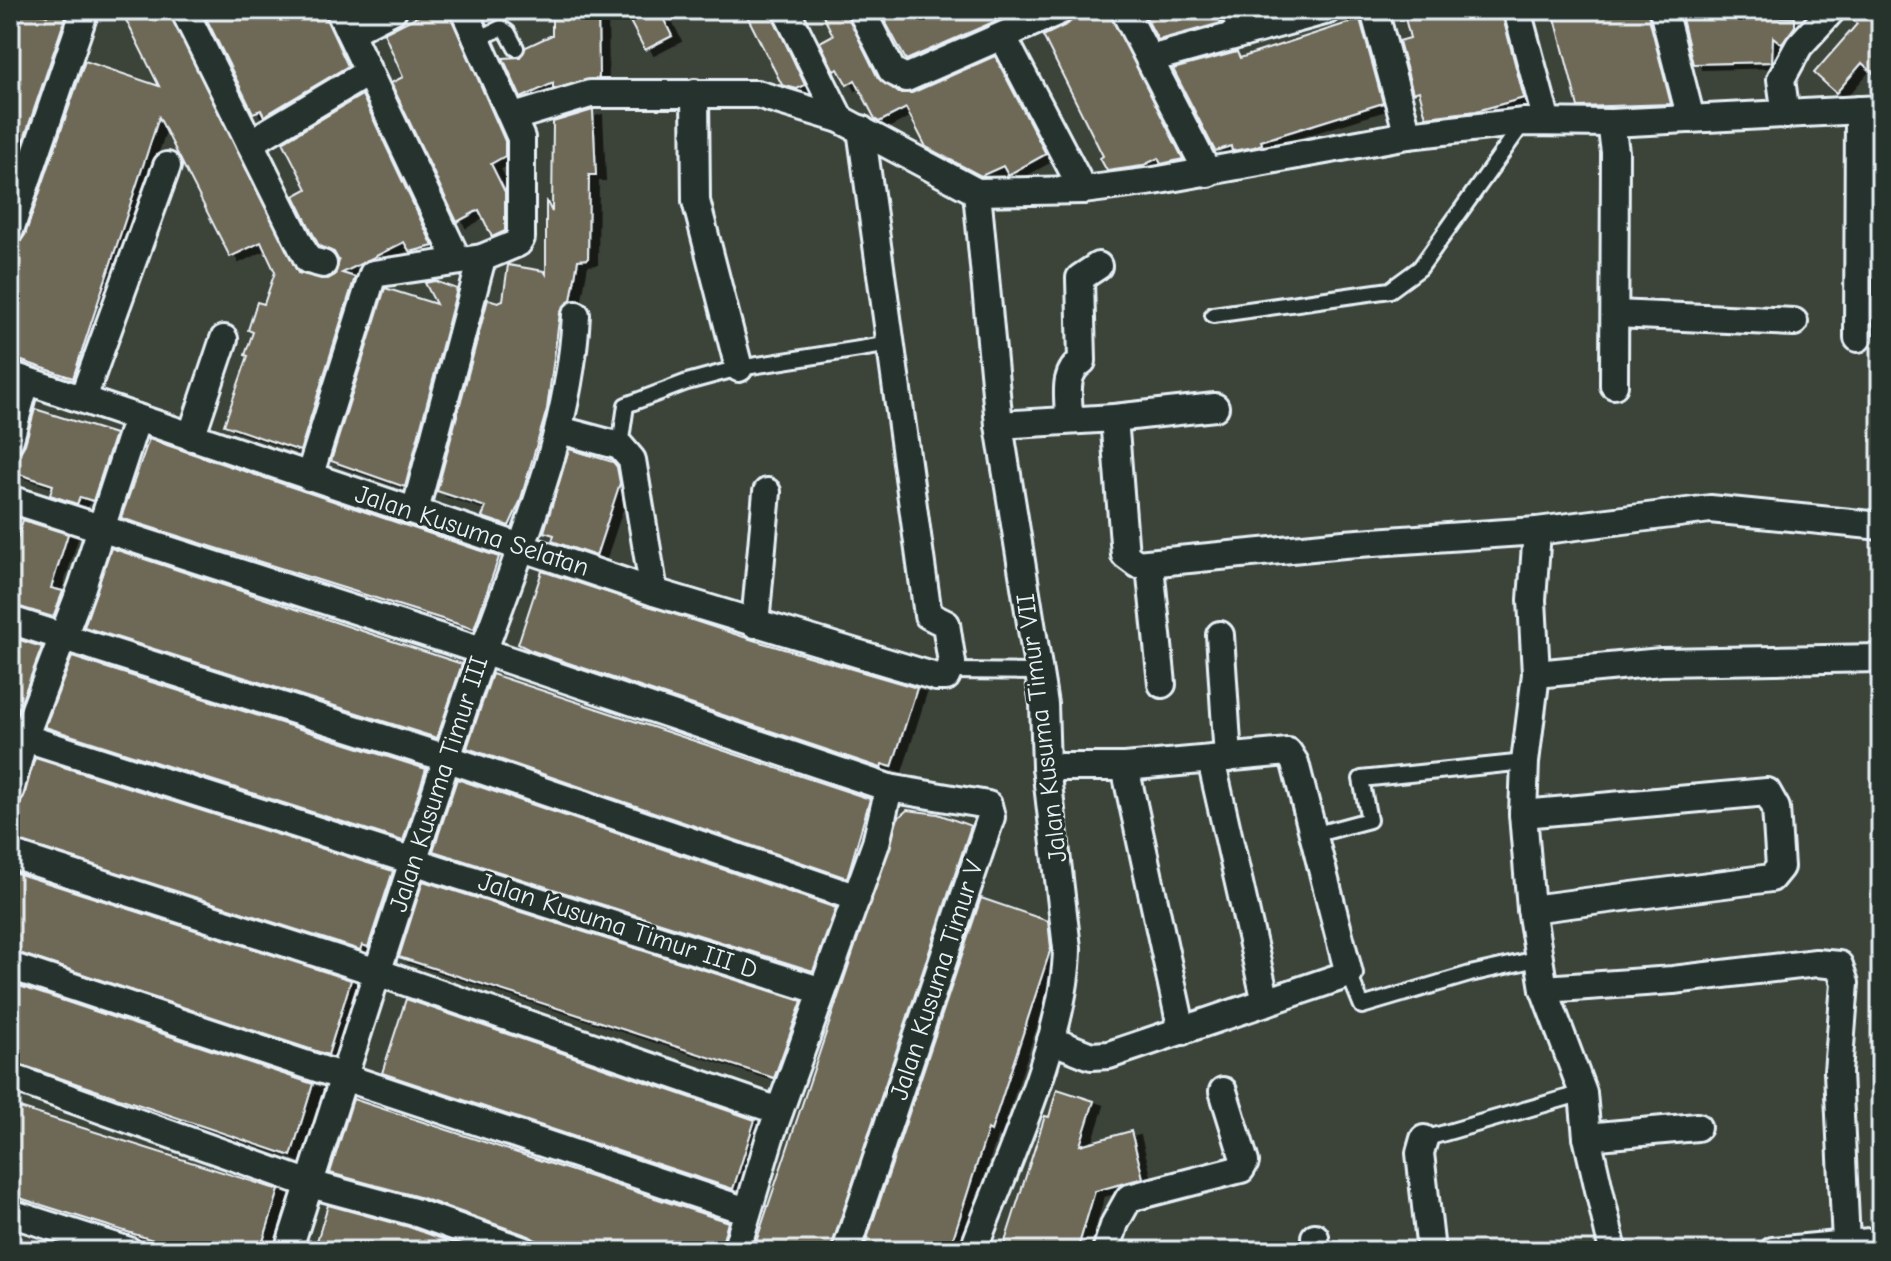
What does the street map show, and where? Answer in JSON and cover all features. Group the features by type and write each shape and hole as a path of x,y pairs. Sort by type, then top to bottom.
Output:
{"street":[{"path":"10,230 85,10"},
{"path":"184,10 308,260 323,264"},
{"path":"393,10 344,21 367,73 470,259 415,511"},
{"path":"309,477 373,274 470,259 518,243 523,230 521,145 514,117 464,10"},
{"path":"786,10 851,124 891,344 928,615 946,624 944,674"},
{"path":"861,10 892,71 900,77 1003,37 1061,10"},
{"path":"1124,10 1208,173"},
{"path":"1150,59 1238,22 1328,10"},
{"path":"1374,10 1408,135"},
{"path":"1517,10 1535,122"},
{"path":"1663,10 1691,119"},
{"path":"1786,115 1781,79 1799,46 1832,10"},
{"path":"1003,37 1083,190"},
{"path":"250,143 367,73"},
{"path":"695,93 696,201 739,368"},
{"path":"514,117 590,94 757,94 851,124 977,192 1083,190 1208,173 1408,135 1535,122 1611,123 1870,109 1858,338"},
{"path":"1611,123 1615,152 1614,385"},
{"path":"83,398 167,166"},
{"name":"Jalan Kusuma Timur VII","path":"973,1251 1051,1040 1067,972 1067,948 1046,767 1044,704 999,425 977,192"},
{"path":"1069,419 1068,375 1072,367 1082,361 1080,278 1098,266"},
{"path":"1615,314 1794,322"},
{"name":"Jalan Kusuma Timur III","path":"288,1251 446,758 482,651 523,548 560,430 576,315"},
{"path":"191,437 224,339"},
{"path":"10,439 18,378"},
{"name":"Jalan Kusuma Selatan","path":"18,378 654,592 755,624 944,674"},
{"path":"999,425 1114,418 1215,407"},
{"path":"10,791 17,735 63,636 137,418"},
{"path":"1114,418 1125,555 1137,564 1150,566 1344,544 1537,531 1710,509 1881,526"},
{"path":"560,430 620,446 632,460 654,592"},
{"path":"755,624 767,492"},
{"path":"10,499 482,651 889,788 857,898 779,1111 736,1251"},
{"path":"1537,531 1532,600 1536,674 1525,762 1523,814 1531,909 1544,989 1583,1093 1587,1137 1613,1251"},
{"path":"1150,566 1162,684"},
{"path":"10,620 446,758 857,898"},
{"path":"1220,635 1220,759 1266,1002"},
{"path":"1536,674 1661,662 1881,658"},
{"name":"Jalan Kusuma Timur III D","path":"17,735 822,991"},
{"path":"1046,767 1125,767 1288,752 1295,763 1349,974 1109,1055 1091,1056 1051,1040"},
{"path":"1125,767 1182,1031"},
{"name":"Jalan Kusuma Timur V","path":"846,1251 991,817 988,805 889,788"},
{"path":"1523,814 1767,792 1776,808 1780,867 1771,878 1531,909"},
{"path":"10,854 377,972 779,1111"},
{"path":"1544,989 1673,980 1816,963 1839,965 1845,983 1838,1072 1846,1243"},
{"path":"10,966 747,1211"},
{"path":"10,1077 310,1184 414,1212 524,1251"},
{"path":"1106,1251 1115,1223 1129,1198 1241,1169 1245,1162 1223,1091"},
{"path":"1587,1137 1697,1127"},
{"path":"1424,1139 1420,1153 1431,1251"},
{"path":"10,1213 129,1251"},
{"path":"1773,1251 1881,1241"}],"lane":[{"path":"478,39 501,28 508,33 516,48"},
{"path":"1213,315 1375,293 1406,281 1420,268 1535,122"},
{"path":"620,446 626,405 687,382 739,368 891,344"},
{"path":"944,674 1038,672"},
{"path":"1313,835 1369,820 1361,779 1525,762"},
{"path":"1349,974 1362,1006 1470,974 1541,958"},
{"path":"1424,1139 1583,1093"}],"building":[{"path":"10,10 28,10 47,16 49,10 68,10 10,180"},
{"path":"121,10 168,10 298,273 328,279 335,275 339,261 334,252 319,246 294,196 307,189 283,142 362,95 433,246 410,252 404,242 342,273 355,277 300,451 224,425 248,356 245,355 253,332 248,330 257,302 264,304 275,272 261,242 230,257 159,117 73,378 10,357 10,246 20,242 25,235 85,61 159,86"},
{"path":"211,10 322,10 348,66 264,116 261,110 253,113 204,14"},
{"path":"430,10 448,10 505,141 505,156 491,164 505,192 505,231 492,237 479,210 457,222 391,83 403,77 384,33"},
{"path":"552,10 598,10 599,78 553,89 553,83 521,98 503,58 520,57 526,47 552,35"},
{"path":"624,10 659,10 672,36 645,50"},
{"path":"744,10 770,10 805,85 797,89 782,85"},
{"path":"820,10 845,10 878,78 899,93 912,93 995,56 1046,154 1008,175 1003,166 981,176 926,147 906,108 879,122 855,80 847,85 838,69 834,71 820,42 833,35"},
{"path":"879,10 917,10 921,20 941,10 1021,10 906,60"},
{"path":"1077,10 1108,10 1183,159 1161,164 1158,158 1142,166 1107,171 1100,158 1103,156 1043,36 1068,24"},
{"path":"1142,10 1217,10 1221,23 1158,40"},
{"path":"1403,10 1501,10 1524,98 1476,111 1426,117 1419,91 1413,93 1399,41 1410,38"},
{"path":"1553,10 1647,10 1671,104 1578,107"},
{"path":"1680,10 1774,12 1774,17 1795,18 1795,26 1782,44 1773,37 1772,62 1693,64"},
{"path":"1862,10 1881,10 1881,80 1862,63 1836,93 1814,73 1857,24 1853,20"},
{"path":"1360,19 1383,103 1261,141 1262,144 1254,147 1232,151 1231,146 1215,151 1173,69 1237,52 1240,58"},
{"path":"593,110 596,175 589,175 588,259 578,260 571,300 560,313 547,409 520,502 509,526 482,517 486,507 437,491 488,299 503,300 508,265 544,271 546,274 546,200 552,212 553,122"},
{"path":"435,281 457,289 405,487 331,461 385,288 436,304 425,283"},
{"path":"35,409 115,434 93,501 80,497 77,504 50,495 53,485 10,471 10,455 21,451 25,444"},
{"path":"149,439 499,557 474,629 121,518"},
{"path":"569,449 613,462 617,467 620,483 596,556 552,541 554,535 544,532"},
{"path":"23,520 68,534 51,588 63,591 53,617 10,604 10,562"},
{"path":"111,548 462,664 437,738 84,627"},
{"path":"542,571 753,640 917,688 892,767 882,764 881,768 518,644"},
{"path":"10,637 42,647 15,718 10,717"},
{"path":"72,657 426,769 403,841 45,727"},
{"path":"492,674 870,799 847,878 467,748"},
{"path":"35,758 393,871 368,947 362,945 360,950 10,838"},
{"path":"457,779 836,908 813,971 433,851"},
{"path":"907,810 938,814 971,826 830,1251 753,1251 898,818"},
{"path":"10,871 351,980 328,1055 10,950"},
{"path":"423,881 802,1001 774,1078 399,957"},
{"path":"981,898 1048,921 1051,948 991,1131 988,1129 949,1251 863,1251"},
{"path":"10,983 313,1084 291,1156 10,1061"},
{"path":"406,999 755,1120 733,1189 382,1073"},
{"path":"1057,1089 1094,1101 1080,1145 1131,1131 1143,1178 1095,1191 1077,1251 1002,1251 1045,1116 1049,1117"},
{"path":"353,1099 728,1222 720,1251 540,1251 537,1241 529,1236 419,1197 330,1173"},
{"path":"10,1105 279,1190 260,1251 188,1251 10,1195"},
{"path":"328,1205 409,1227 476,1251 314,1251"}],"waterway":[{"path":"10,1242 34,1251"}]}
